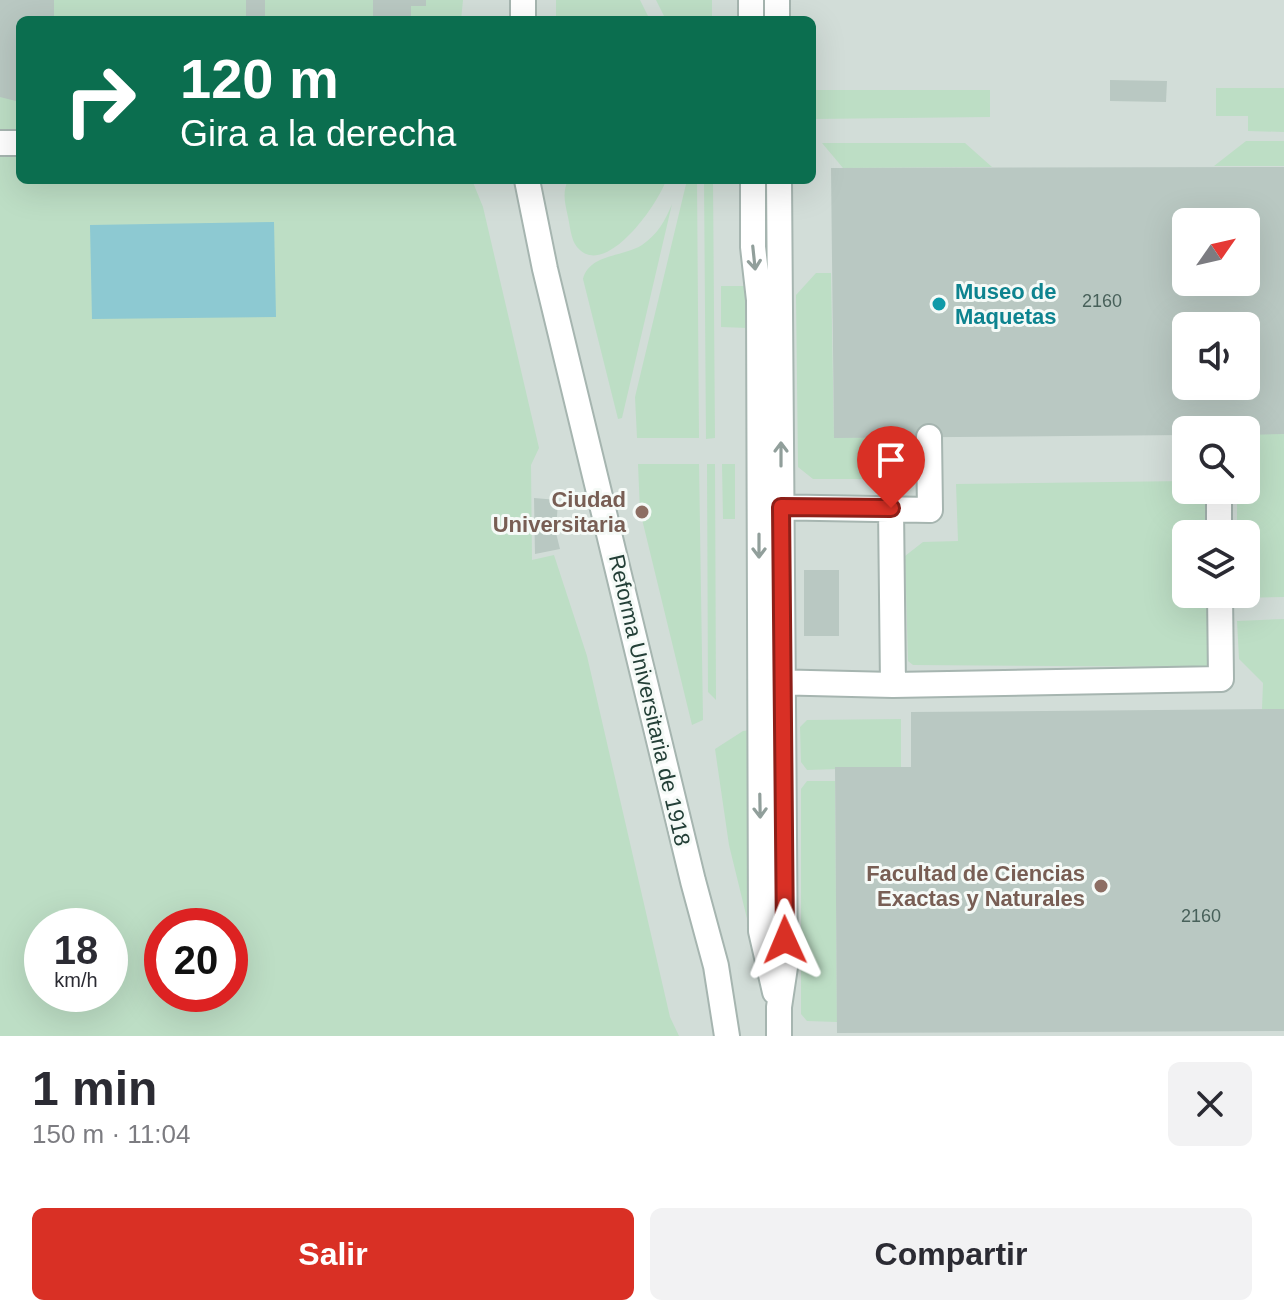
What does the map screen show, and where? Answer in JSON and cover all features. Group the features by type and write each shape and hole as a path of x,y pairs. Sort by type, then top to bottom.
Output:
{"lane":[{"name":"Reforma Universitaria de 1918","path":"528,184 553,302 716,966 727,1035"},
{"path":"753,184 753,247 759,300 770,506"},
{"path":"779,184 770,506 770,682 761,931 779,1007 779,1036"},
{"path":"770,506 930,510 929,437"},
{"path":"891,508 893,685"},
{"path":"770,682 893,685 1221,679 1220,608"}],"shaded area":[{"name":"Ciudad Universitaria","path":"0,0 1284,0 1284,1036 0,1036"}],"green space":[{"path":"0,0 463,0 461,16 16,16 16,184 474,184 483,207 539,448 531,465 532,560 554,555 587,656 670,1017 679,1036 0,1036"},
{"path":"556,0 640,0 648,16 556,16"},
{"path":"656,0 712,0 712,16 664,16"},
{"path":"1216,88 1284,88 1284,132 1248,131 1248,116 1216,116"},
{"path":"816,90 990,90 990,117 816,119"},
{"path":"1246,141 1284,141 1284,166 1214,166"},
{"path":"822,143 965,143 992,167 843,168"},
{"path":"567,184 664,184 653,205 629,235 602,254 589,255 577,247 572,237"},
{"path":"686,184 697,184 699,438 637,438 635,397"},
{"path":"704,184 713,184 715,438 706,439"},
{"path":"672,204 622,418 618,419 583,279 586,271 599,260 648,241 660,227"},
{"path":"816,273 831,273 834,437 907,438 908,473 899,479 813,479 798,467 796,295"},
{"path":"721,286 748,286 748,328 721,327"},
{"path":"1260,434 1284,434 1284,597 1260,598 1260,520 1237,520 1237,504 1260,504"},
{"path":"638,464 699,464 703,720 692,725 640,511"},
{"path":"707,464 715,464 716,700 708,692"},
{"path":"722,464 735,464 735,519 723,519"},
{"path":"1172,481 1172,504 1206,504 1206,520 1172,520 1172,608 1210,608 1212,667 913,665 908,661 905,556 923,542 958,541 956,484"},
{"path":"1284,619 1284,709 1262,709 1263,683 1239,659 1237,621"},
{"path":"901,719 901,767 807,770 801,762 800,727 807,720"},
{"path":"751,730 751,935 729,845 715,749 743,731"},
{"path":"807,781 835,781 837,1022 807,1021 801,1014 801,789"}],"water":[{"path":"274,222 276,317 92,319 90,225"}],"building":[{"path":"0,0 54,0 54,16 16,16 16,101 0,97"},
{"path":"246,0 265,0 265,16 246,16"},
{"path":"373,0 426,0 426,6 411,6 411,16 373,16"},
{"path":"1110,80 1167,81 1166,102 1110,101"},
{"path":"1284,167 1284,434 1260,435 1260,416 1172,416 1172,435 834,438 831,168"},
{"path":"534,498 558,500 556,533 560,549 535,554"},
{"path":"804,570 839,570 839,636 804,636"},
{"path":"1284,709 1284,1031 837,1033 835,767 911,767 911,712"}],"place":[{"name":"Museo de Maquetas","path":"939,304"},
{"name":"Ciudad Universitaria","path":"642,512"},
{"name":"Facultad de Ciencias Exactas y Naturales","path":"1101,886"}],"route":[{"path":"785,940 781,507 891,508"}]}
